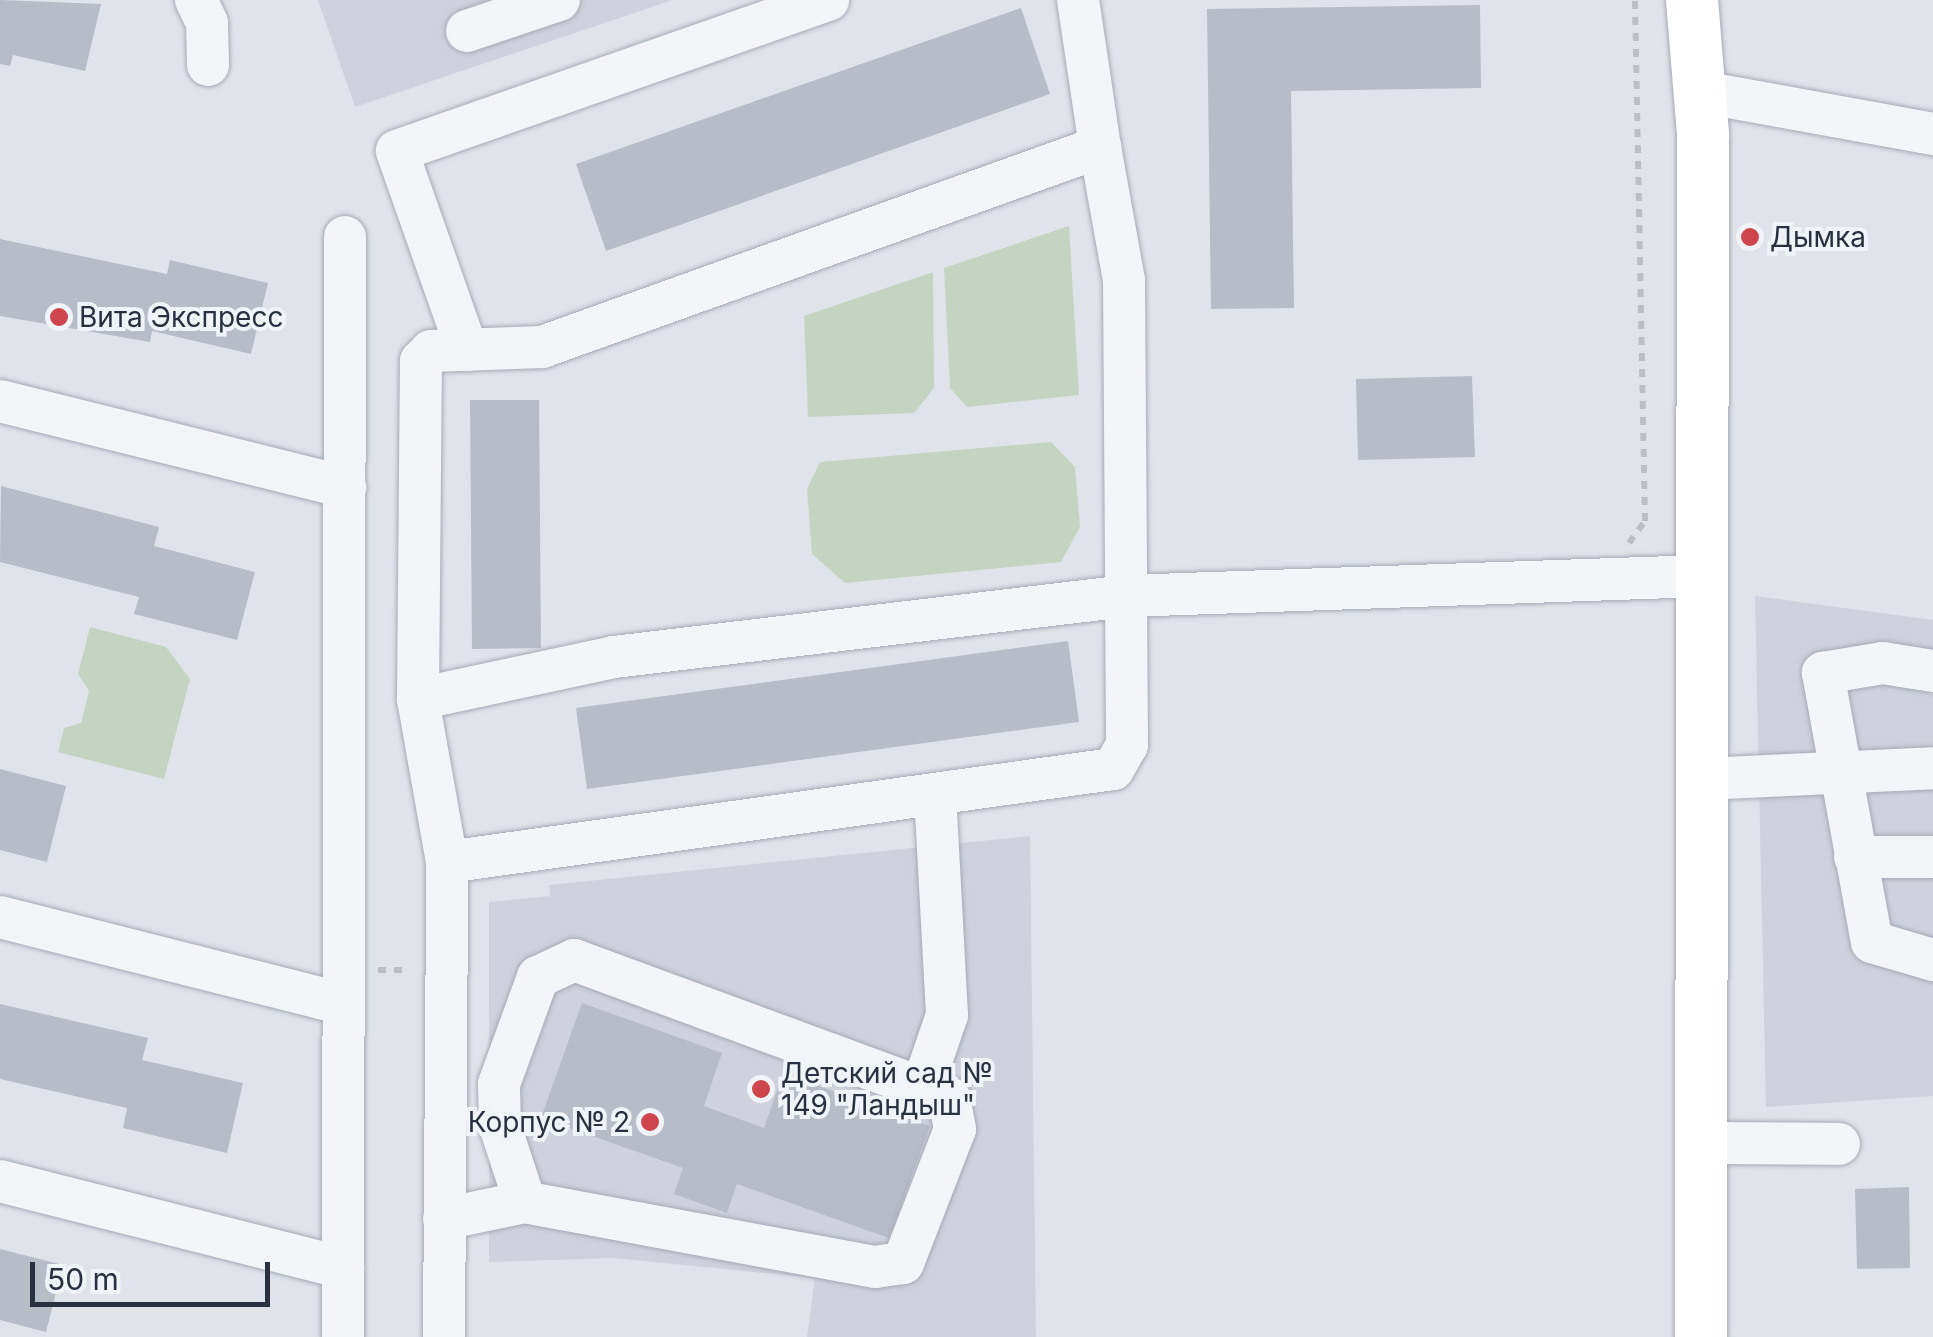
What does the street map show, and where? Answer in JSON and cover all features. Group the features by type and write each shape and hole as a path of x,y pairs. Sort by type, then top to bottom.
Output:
{"main road":[{"path":"1692,0 1702,92 1701,1337"}],"street":[{"path":"196,0 207,23 208,65"},
{"path":"467,31 559,0"},
{"path":"467,350 398,151 828,0"},
{"path":"447,862 1099,772 1123,760 1124,280 1078,0"},
{"path":"1702,92 1933,134"},
{"path":"444,1337 447,862 418,699 416,375 431,352 542,346 1100,147"},
{"path":"343,1337 345,237"},
{"path":"0,400 345,487"},
{"path":"418,699 614,657 1126,596 1702,576"},
{"path":"1933,671 1883,663 1824,674 1839,777 1872,942 1933,960"},
{"path":"1703,778 1839,777 1933,768"},
{"path":"923,1085 946,1015 936,794"},
{"path":"1855,856 1933,857"},
{"path":"0,916 343,988"},
{"path":"444,1219 525,1202 893,1268 911,1252 955,1129 949,1098 923,1085 558,962 536,981 499,1084 500,1126 525,1202"},
{"path":"1701,1143 1839,1144"},
{"path":"0,1181 343,1268"}],"path":[{"path":"1612,551 1634,540 1645,521 1635,0"},
{"path":"343,988 446,970"}],"shaded area":[{"path":"318,0 673,0 355,107"},
{"path":"1755,596 1933,620 1933,1096 1766,1107"},
{"name":"Детский сад № 149 \"Ландыш\"","path":"1030,836 1036,1337 807,1337 815,1278 613,1258 489,1262 489,902 550,896 549,885"}],"green space":[{"path":"1069,226 1079,395 967,407 950,388 944,268"},
{"path":"933,272 934,388 914,413 808,417 804,316"},
{"path":"1051,442 1075,467 1080,527 1061,562 845,583 812,554 807,489 820,462"},
{"path":"90,627 166,647 190,679 164,779 58,752 64,728 81,723 89,691 78,674"}],"building":[{"path":"0,0 101,4 85,71 13,55 10,66 0,64"},
{"path":"1480,5 1481,88 1291,91 1294,308 1211,309 1207,9"},
{"path":"1021,8 1050,94 606,251 576,164"},
{"path":"0,239 167,274 170,260 268,283 251,354 152,331 150,342 0,316"},
{"path":"1472,376 1475,457 1358,460 1356,379"},
{"path":"470,400 539,400 541,648 472,649"},
{"path":"1,486 159,527 154,546 255,572 237,640 134,614 139,597 0,562"},
{"path":"1068,641 1079,722 587,789 576,708"},
{"path":"0,769 66,786 47,862 0,850"},
{"name":"Корпус № 2","path":"582,1003 722,1053 704,1106 764,1128 783,1073 930,1126 889,1238 737,1184 727,1213 674,1194 683,1168 541,1118"},
{"path":"0,1004 148,1038 142,1060 243,1083 227,1153 123,1128 127,1108 0,1079"},
{"path":"1909,1187 1910,1268 1857,1269 1855,1189"},
{"path":"0,1249 63,1265 46,1332 0,1320"}],"place":[{"name":"Дымка","path":"1750,237"},
{"name":"Вита Экспресс","path":"59,317"},
{"name":"Детский сад № 149 \"Ландыш\"","path":"761,1089"},
{"name":"Корпус № 2","path":"650,1122"}]}
